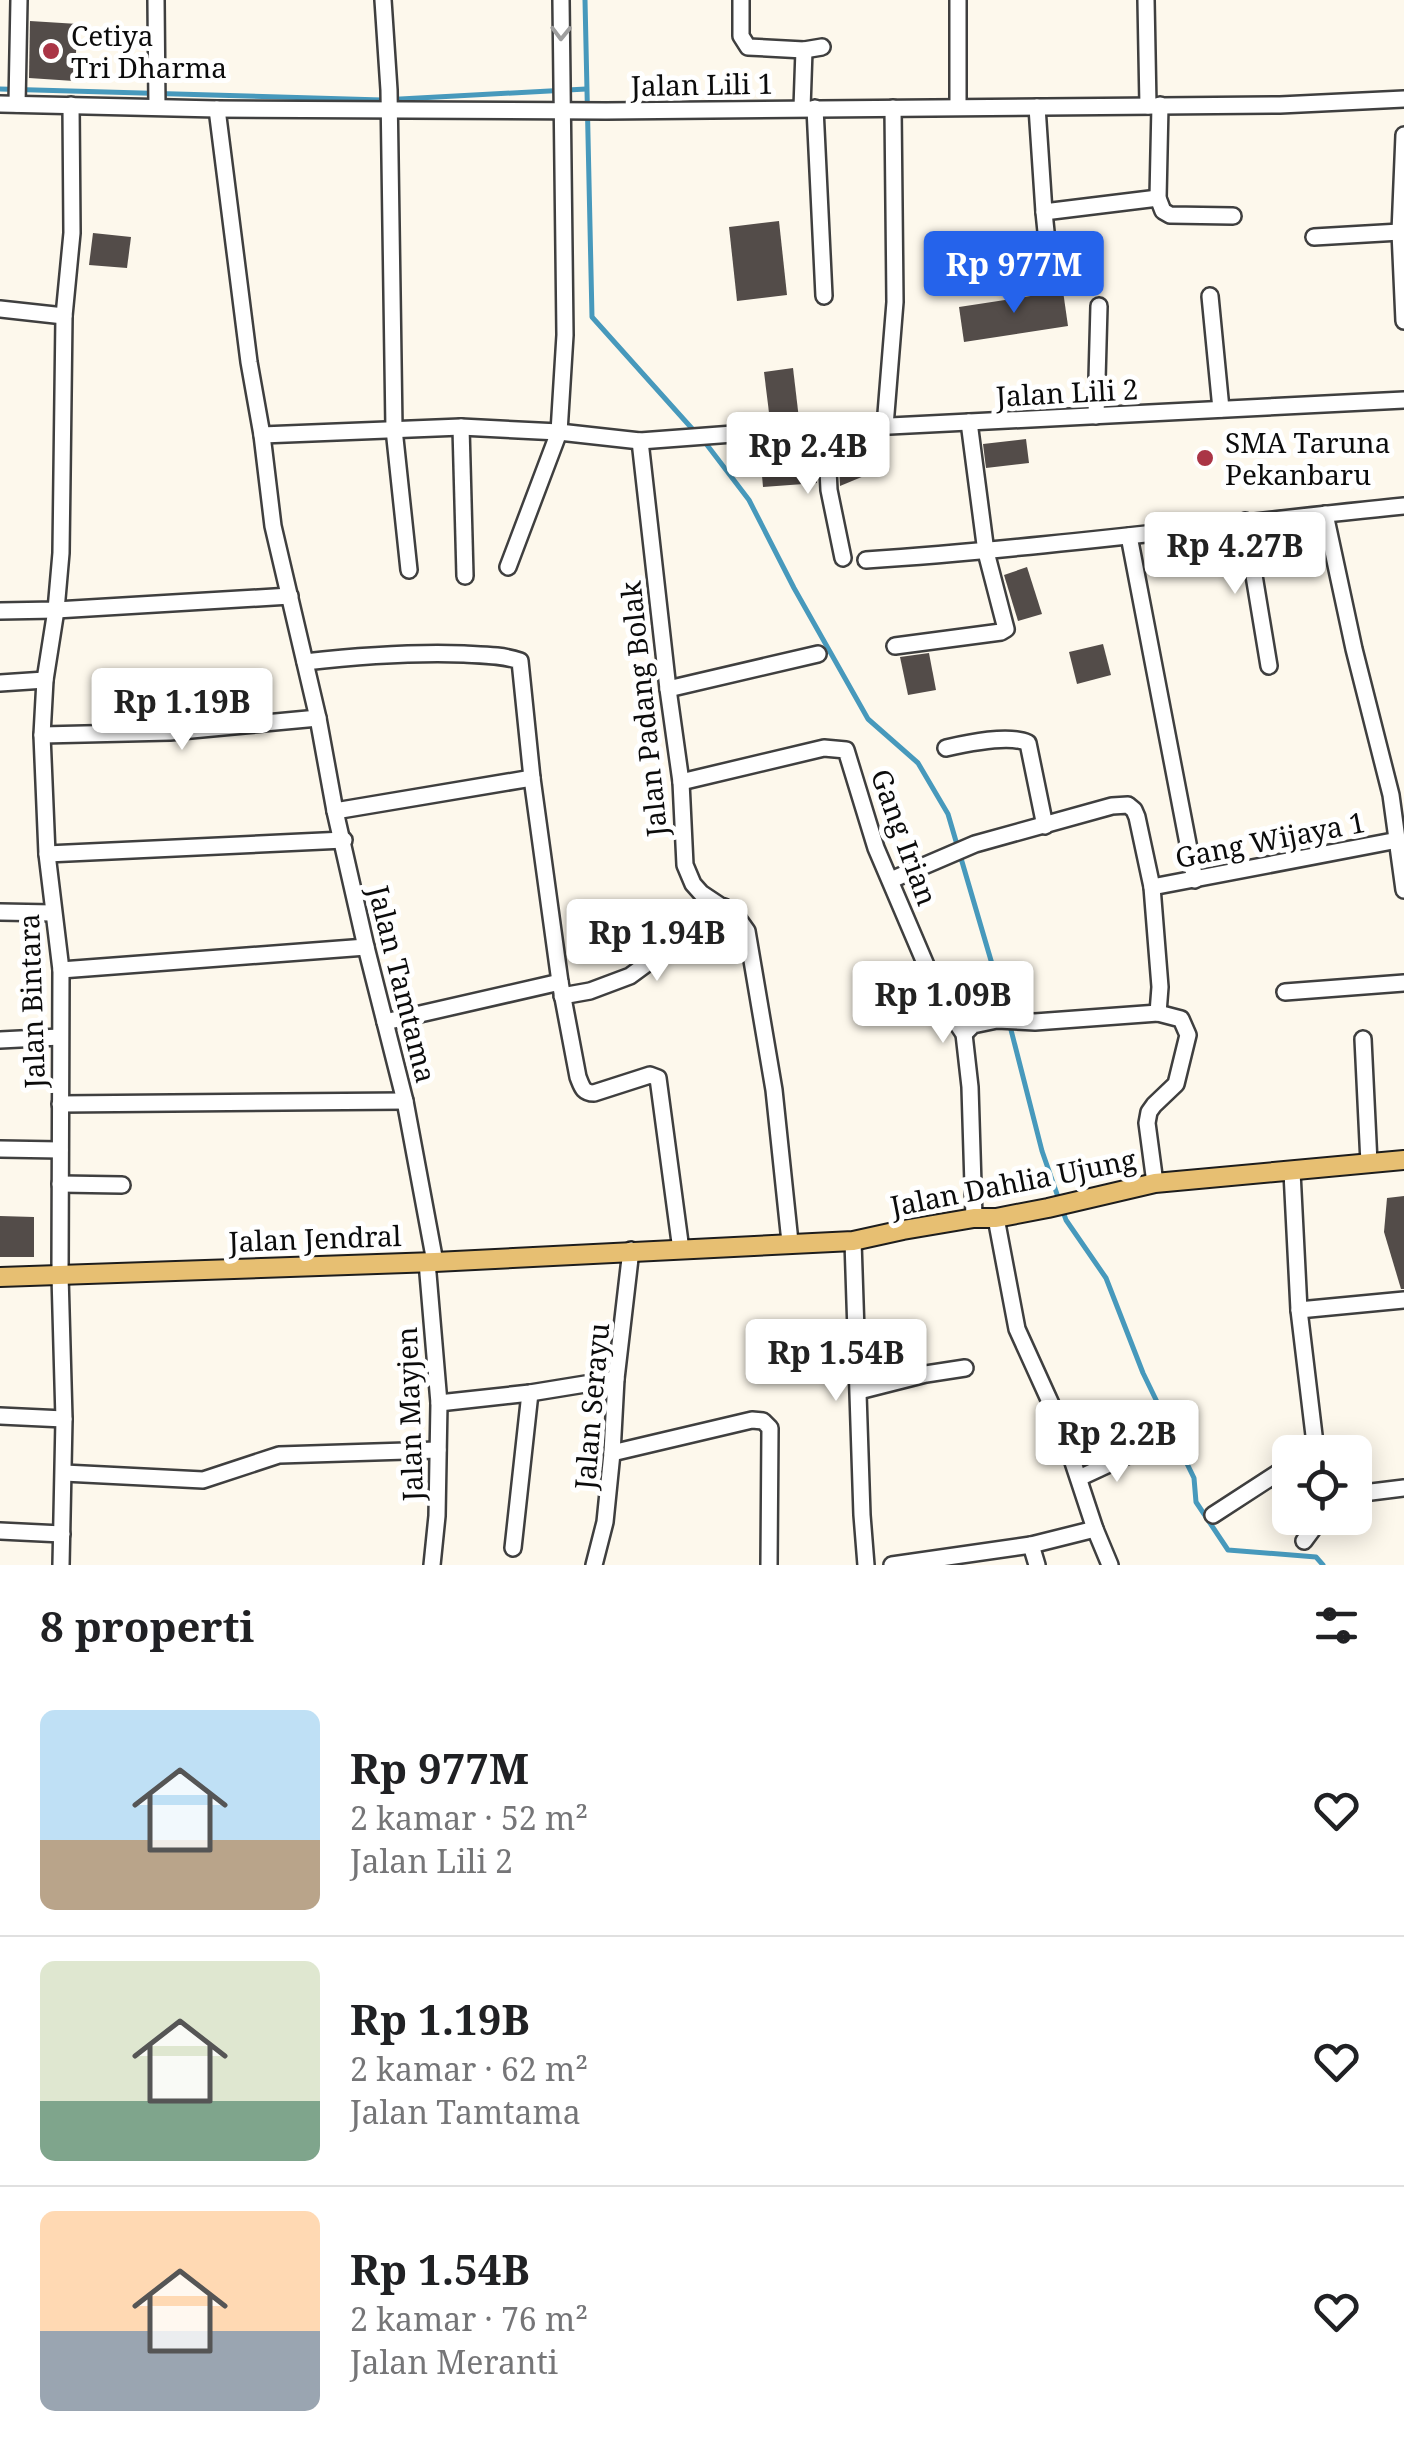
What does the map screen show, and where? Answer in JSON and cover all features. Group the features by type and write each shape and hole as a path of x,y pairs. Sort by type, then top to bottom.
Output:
{"main road":[{"name":"Jalan Dahlia Ujung","path":"631,1250 853,1241 974,1218 996,1218 1155,1184 1404,1160"},
{"name":"Jalan Jendral","path":"0,1277 431,1262 631,1250"}],"street":[{"path":"11,101 19,67 19,0"},
{"path":"156,0 157,107"},
{"path":"384,0 394,429 409,570"},
{"path":"508,567 558,432 564,334 562,0"},
{"path":"740,0 741,36 748,47 804,50 822,46"},
{"path":"958,0 958,107"},
{"path":"1146,0 1158,198 1163,211 1170,215 1233,216"},
{"path":"804,50 824,296"},
{"name":"Jalan Lili 1","path":"11,101 388,111 564,106 606,110 1154,106 1404,100"},
{"name":"Jalan Bintara","path":"61,1565 61,970 47,854 42,736 61,553 64,316 72,233 70,105"},
{"path":"1037,106 1051,281"},
{"path":"885,426 895,302 893,108"},
{"name":"Jalan Tamtama","path":"217,109 273,526 366,948 406,1101 431,1262"},
{"path":"1404,135 1400,232 1404,321"},
{"path":"1044,212 1158,198"},
{"path":"1314,237 1400,232"},
{"path":"1210,296 1221,410"},
{"path":"1096,416 1099,306"},
{"path":"0,309 64,316"},
{"name":"Jalan Lili 2","path":"640,441 1404,400"},
{"path":"895,646 1006,629 986,552 969,422"},
{"path":"462,428 465,576"},
{"path":"262,435 462,428 558,432 640,441"},
{"path":"826,429 829,490 842,558"},
{"name":"Jalan Padang Bolak","path":"640,441 681,782 685,865 701,893 738,917 747,931 774,1090 790,1242"},
{"path":"866,560 986,552 1404,506"},
{"path":"1325,514 1391,795 1404,890"},
{"path":"1244,522 1269,666"},
{"path":"1129,536 1194,880"},
{"path":"0,611 290,596"},
{"path":"305,662 440,653 520,663 561,989 578,1077 587,1092 650,1075 658,1078 681,1250"},
{"path":"668,688 818,654"},
{"path":"0,683 45,680"},
{"path":"42,736 170,732 318,718"},
{"path":"946,748 1002,740 1028,743 1045,826"},
{"name":"Gang Irian","path":"681,782 824,748 845,748 876,848 940,998 964,1034 970,1087 974,1218"},
{"path":"336,812 532,778"},
{"path":"1391,795 1404,784"},
{"path":"892,880 975,844 1128,804 1137,817 1152,888 1160,988 1158,1013"},
{"path":"47,854 344,840"},
{"name":"Gang Wijaya 1","path":"1152,888 1398,840"},
{"path":"385,1022 561,989 600,988 630,976 724,907"},
{"path":"0,912 53,913"},
{"path":"61,970 366,948"},
{"path":"1285,992 1404,983"},
{"path":"964,1034 973,1025 997,1020 1035,1022 1158,1013 1182,1019 1188,1034 1176,1084 1149,1112 1155,1184"},
{"path":"0,1040 60,1037"},
{"path":"1363,1039 1369,1163"},
{"path":"60,1104 406,1101"},
{"path":"0,1149 60,1150"},
{"path":"1292,1172 1312,1435"},
{"path":"60,1184 122,1184"},
{"path":"996,1218 1017,1329 1061,1426 1110,1565"},
{"path":"853,1241 866,1565"},
{"name":"Jalan Serayu","path":"594,1565 605,1522 631,1250"},
{"name":"Jalan Mayjen","path":"431,1262 439,1403 432,1565"},
{"path":"1300,1310 1404,1300"},
{"path":"859,1392 965,1368"},
{"path":"439,1403 616,1379"},
{"path":"512,1548 530,1393"},
{"path":"0,1416 64,1419"},
{"path":"612,1453 752,1420 763,1421 770,1428 769,1565"},
{"path":"64,1473 203,1480 278,1455 438,1450"},
{"path":"1079,1478 1135,1452"},
{"path":"1214,1515 1272,1478"},
{"path":"1372,1492 1404,1488"},
{"path":"892,1565 1031,1545 1095,1529"},
{"path":"0,1531 62,1534"},
{"path":"1304,1542 1309,1535"},
{"path":"1031,1545 1037,1565"}],"building":[{"name":"Cetiya Tri Dharma","path":"30,21 78,24 74,81 29,78"},
{"path":"779,221 787,295 737,301 729,227"},
{"path":"93,233 131,237 127,268 89,265"},
{"path":"1063,291 1068,326 964,342 959,307"},
{"path":"793,368 799,419 770,421 764,372"},
{"path":"862,439 876,471 840,486 838,441"},
{"path":"1026,439 1029,463 986,468 983,444"},
{"path":"816,449 817,483 763,487 760,453"},
{"path":"1027,567 1042,614 1018,621 1004,575"},
{"path":"1103,644 1111,675 1077,684 1069,652"},
{"path":"929,653 936,690 908,695 900,657"},
{"path":"1404,1196 1401,1289 1384,1232 1387,1198"},
{"path":"0,1216 34,1217 34,1257 0,1257"}],"waterway":[{"path":"585,0 592,317 696,433"},
{"path":"0,89 382,100 586,89"},
{"path":"704,441 749,500 868,719 918,763 948,814 1007,1015"},
{"path":"1010,1026 1042,1151 1066,1220 1106,1278 1143,1373 1194,1478 1196,1502 1228,1550 1316,1557 1323,1565"}],"place":[{"name":"Cetiya Tri Dharma","path":"51,51"},
{"name":"SMA Taruna Pekanbaru","path":"1205,458"}]}
